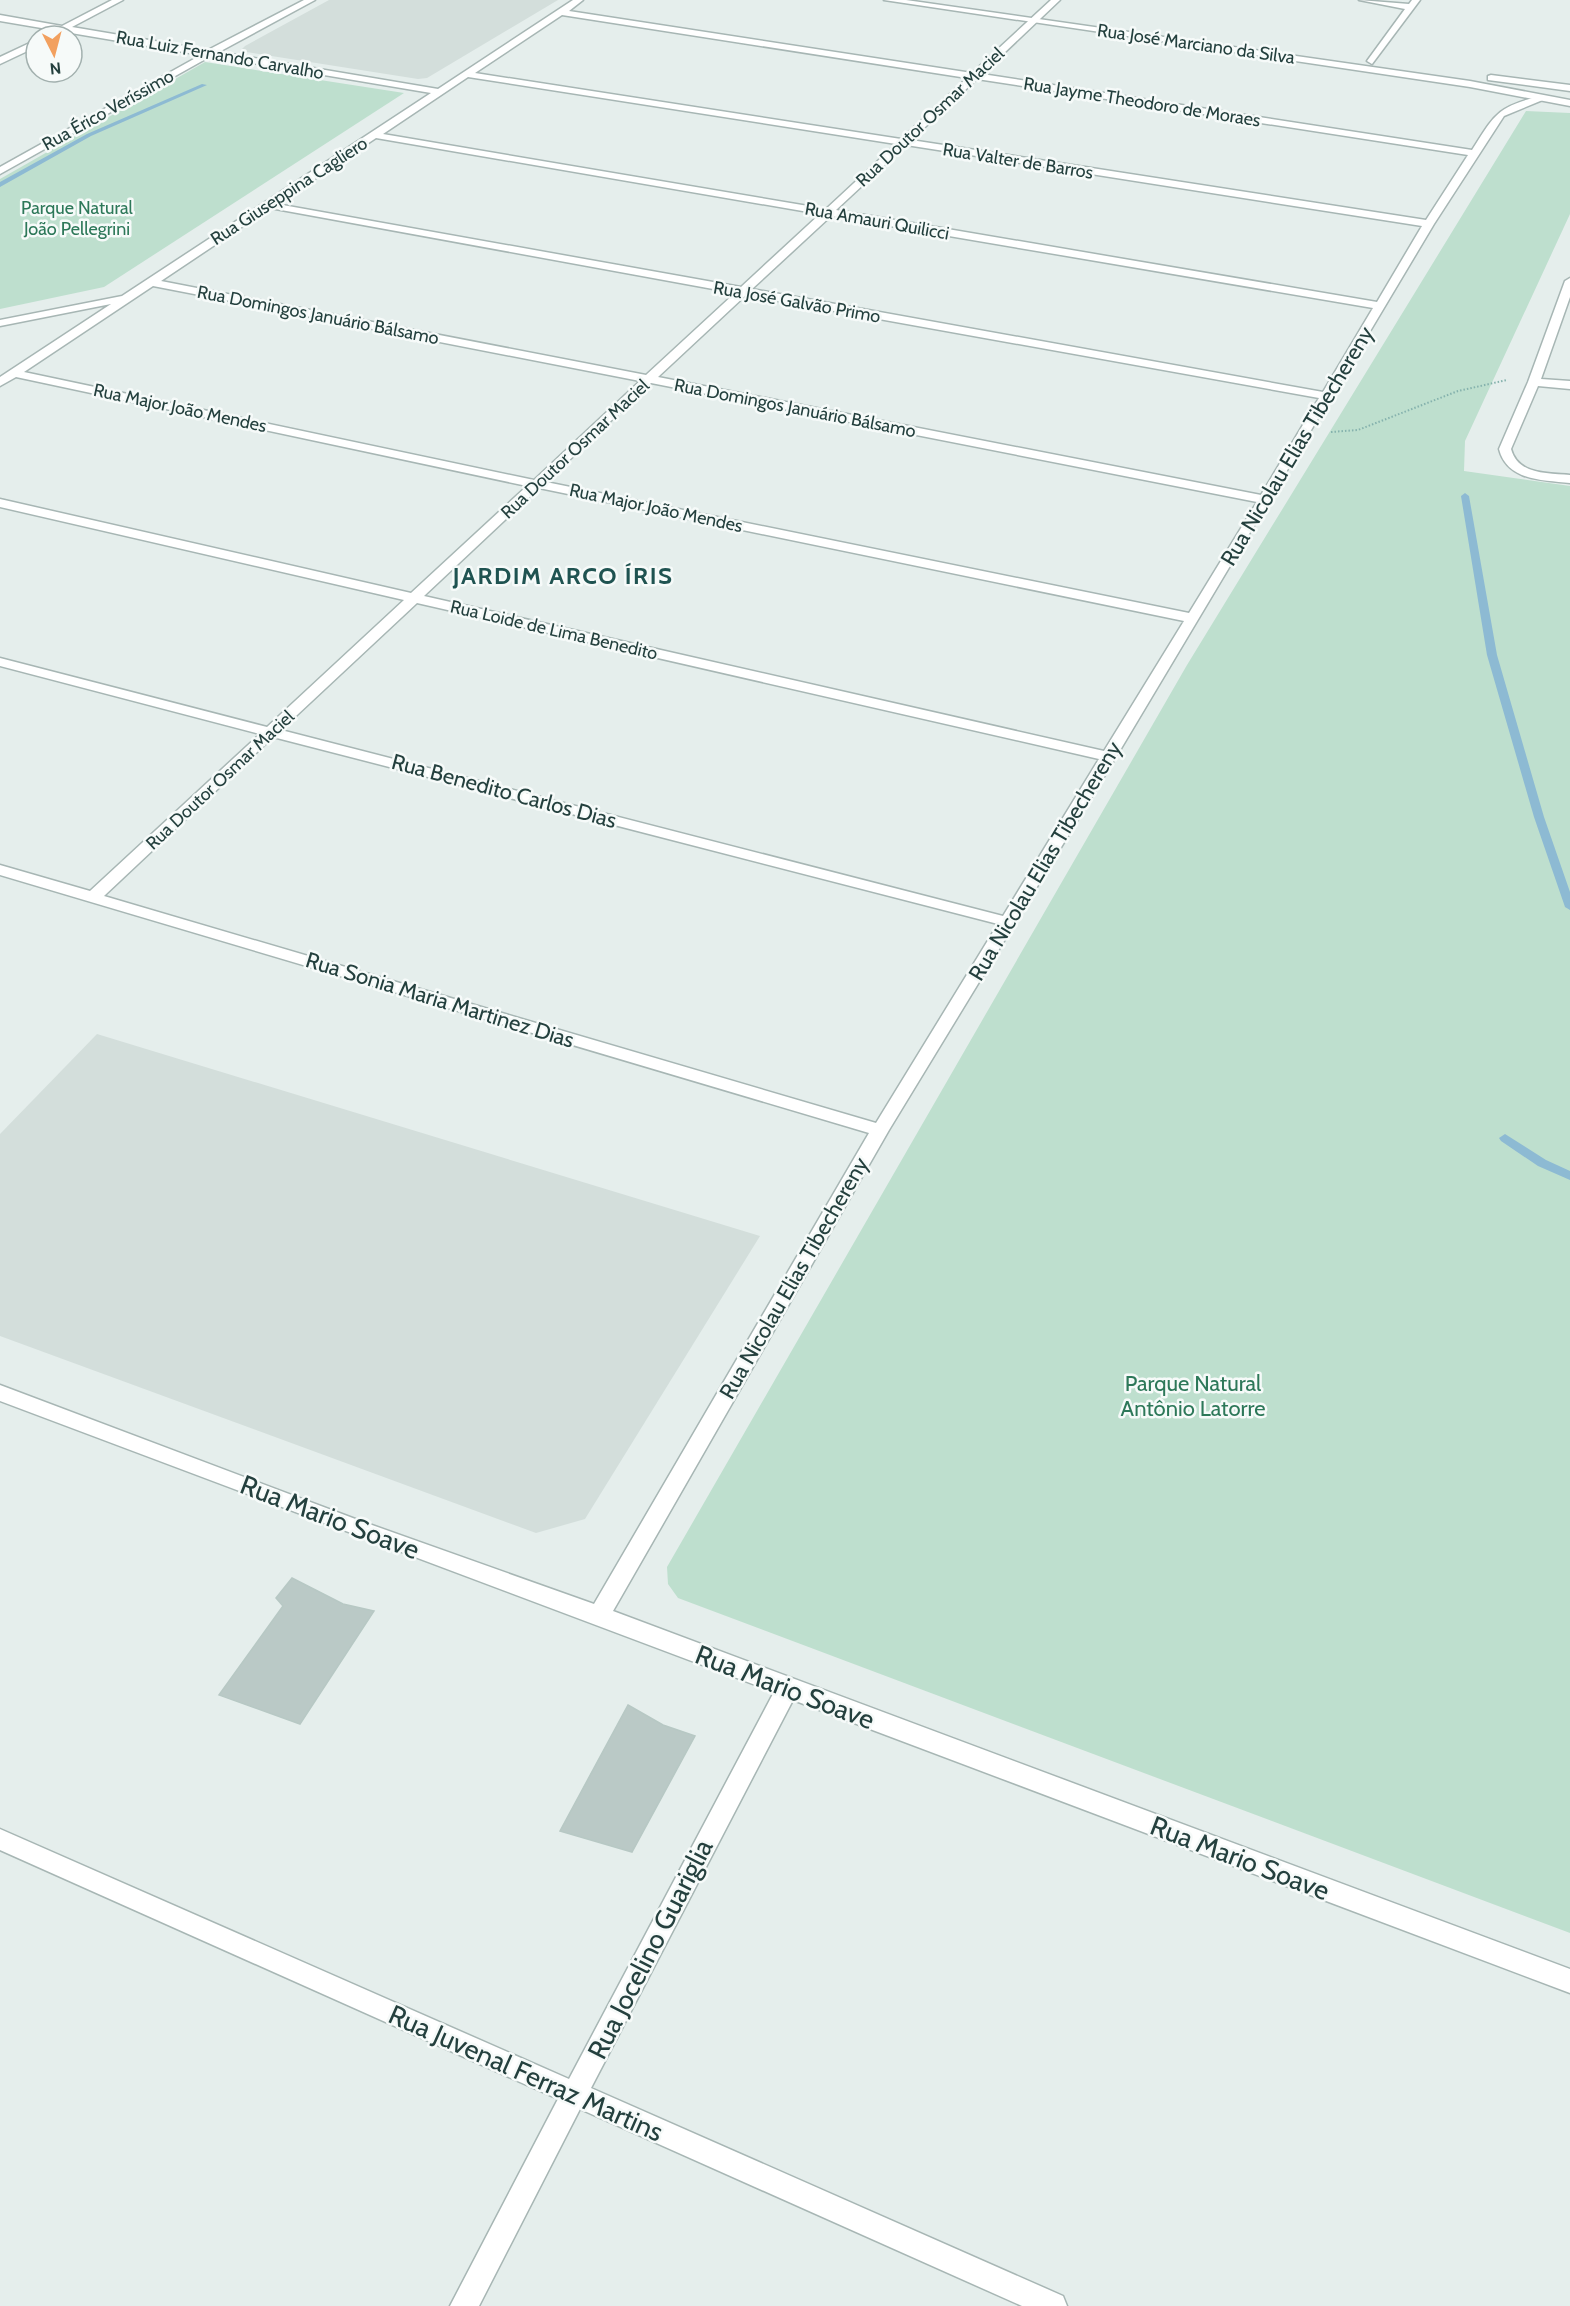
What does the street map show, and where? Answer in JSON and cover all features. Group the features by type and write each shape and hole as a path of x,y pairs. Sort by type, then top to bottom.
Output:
{"street":[{"path":"73,24 119,0"},
{"name":"Rua Érico Veríssimo","path":"0,171 210,53 311,0"},
{"name":"Rua Giuseppina Cagliero","path":"0,382 579,0"},
{"name":"Rua José Marciano da Silva","path":"888,0 1038,17 1566,87"},
{"name":"Rua José Marciano da Silva","path":"954,0 1038,17 1438,79 1570,103"},
{"name":"Rua Doutor Osmar Maciel","path":"93,897 1056,0"},
{"path":"1363,0 1414,3"},
{"path":"1372,61 1414,3"},
{"name":"Rua Jayme Theodoro de Moraes","path":"560,12 1474,153"},
{"name":"Rua Luiz Fernando Carvalho","path":"0,18 34,24"},
{"name":"Rua Luiz Fernando Carvalho","path":"84,32 439,92"},
{"path":"0,61 24,49"},
{"name":"Rua Valter de Barros","path":"466,74 1429,224"},
{"name":"Rua Nicolau Elias Tibechereny","path":"599,1614 880,1130 1109,757 1429,224 1500,114 1503,91"},
{"path":"1500,114 1516,105 1540,99"},
{"name":"Rua Amauri Quilicci","path":"374,135 1381,306"},
{"name":"Rua José Galvão Primo","path":"267,205 1327,396"},
{"name":"Rua Domingos Januário Bálsamo","path":"152,282 1263,499"},
{"path":"1569,285 1534,381 1505,449 1508,461 1513,466 1536,475 1570,479"},
{"path":"0,323 129,297"},
{"name":"Rua Major João Mendes","path":"14,373 537,484 1192,618"},
{"path":"1534,381 1570,385"},
{"name":"Rua Loide de Lima Benedito","path":"0,503 1109,757"},
{"name":"Rua Benedito Carlos Dias","path":"0,662 1008,922"},
{"name":"Rua Sonia Maria Martinez Dias","path":"0,870 880,1130"},
{"name":"Rua Mario Soave","path":"0,1393 351,1526 599,1614 788,1688 1570,1981"},
{"name":"Rua Jocelino Guariglia","path":"464,2306 788,1688"},
{"name":"Rua Juvenal Ferraz Martins","path":"0,1839 1053,2306"}],"path":[{"path":"1307,428 1341,434 1396,417 1454,392 1505,380 1534,381"}],"shaded area":[{"path":"329,0 558,0 427,78 418,79 240,51 245,46"},
{"path":"97,1034 760,1236 585,1519 536,1533 0,1336 0,1134"}],"green space":[{"name":"Parque Natural João Pellegrini","path":"205,62 404,93 104,287 0,309 0,179"},
{"name":"Parque Natural Antônio Latorre","path":"1526,111 1570,113 1570,214 1465,441 1464,471 1570,486 1570,1933 678,1598 668,1584 667,1567 1187,665"}],"building":[{"path":"292,1578 343,1604 374,1611 300,1724 219,1695 283,1606 276,1598"},
{"path":"628,1705 663,1725 695,1736 632,1852 560,1831"}],"waterway":[{"path":"0,185 89,135 204,85"},
{"path":"1465,496 1492,655 1539,817 1570,907"},
{"path":"1505,1138 1542,1163 1570,1176"}],"district":[{"name":"JARDIM ARCO ÍRIS","path":"563,575"}]}
